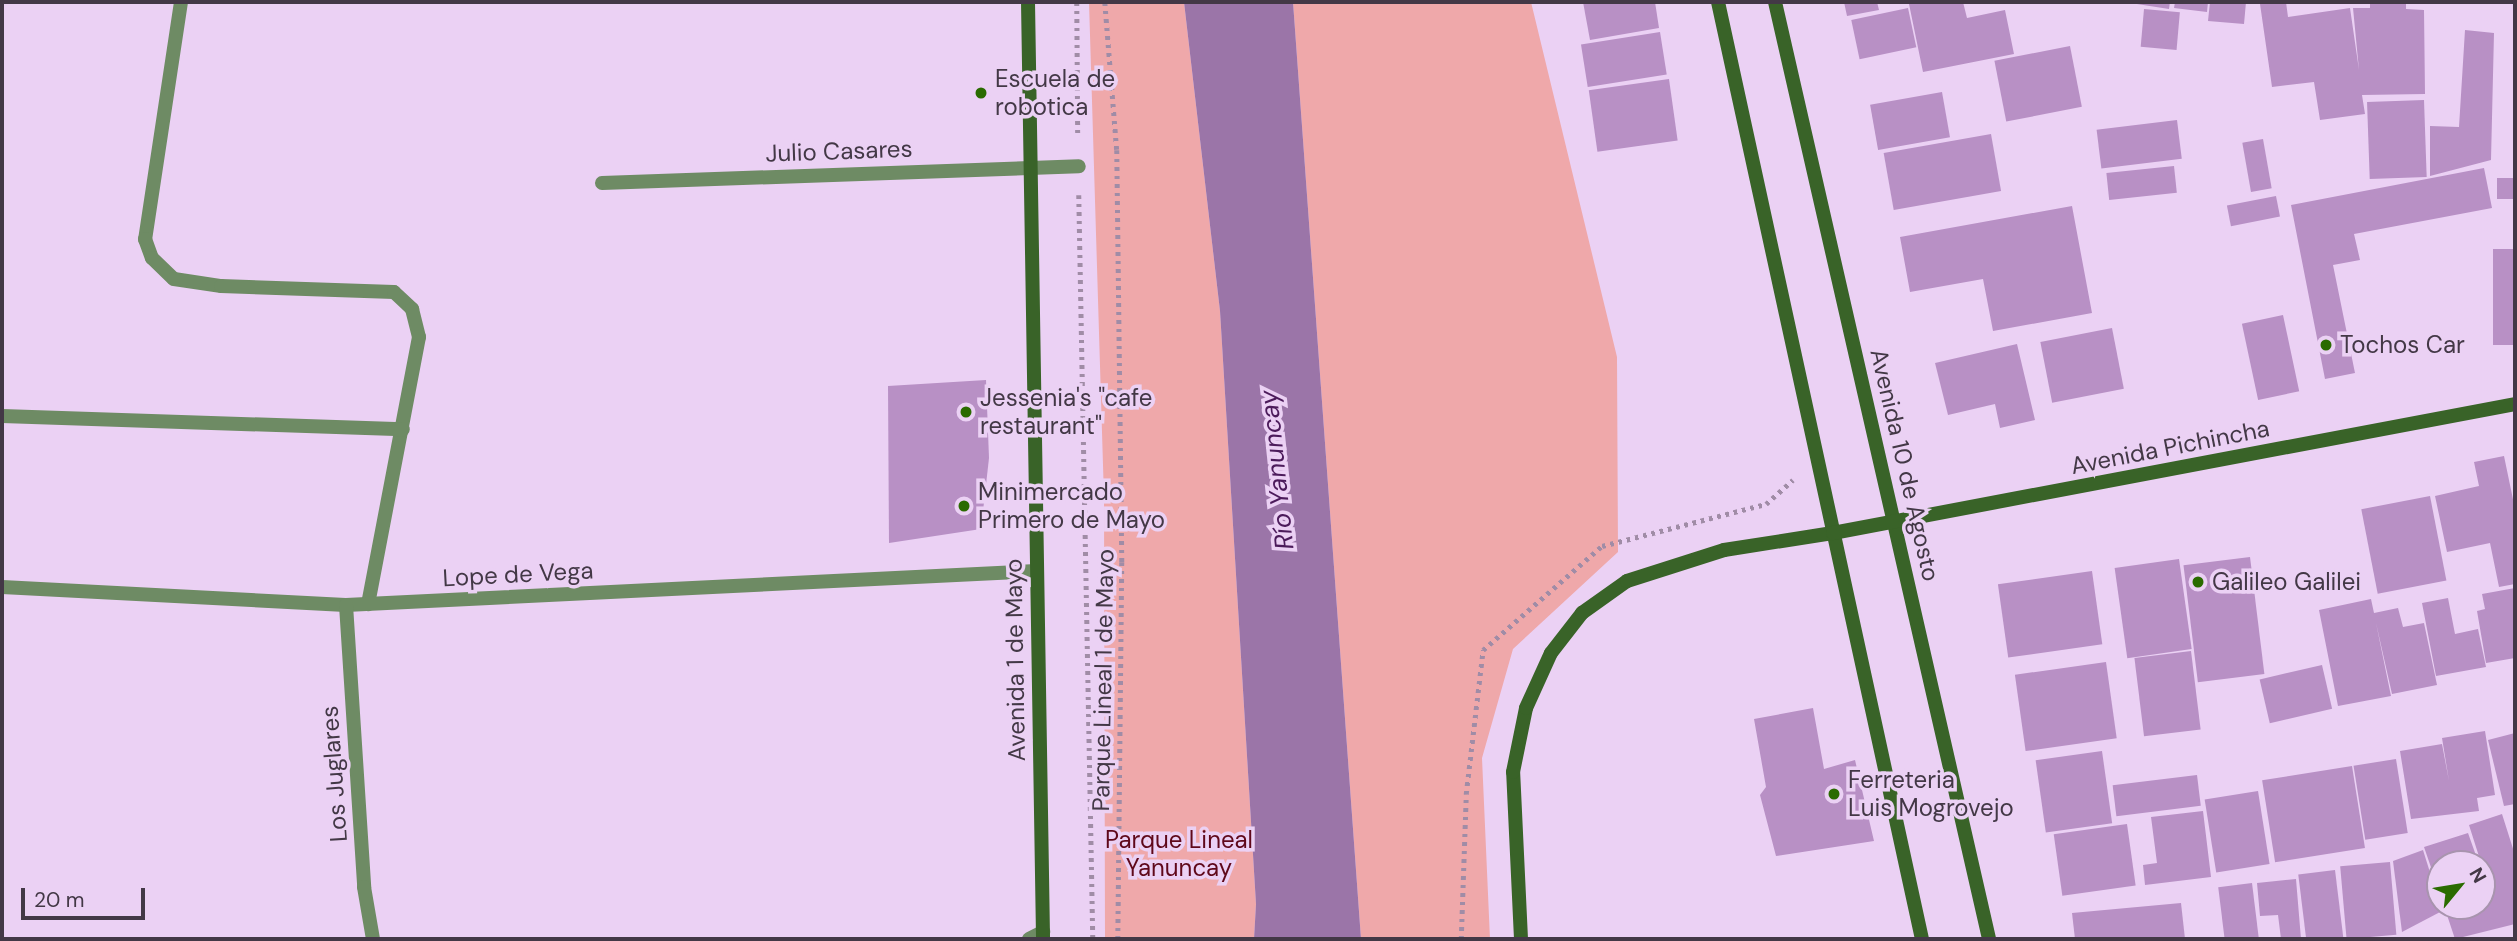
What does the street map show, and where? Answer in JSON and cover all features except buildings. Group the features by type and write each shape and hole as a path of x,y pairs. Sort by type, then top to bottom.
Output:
{"main road":[{"name":"Avenida 1 de Mayo","path":"1028,2 1043,936"},
{"path":"1718,2 1922,939"},
{"name":"Avenida 10 de Agosto","path":"1775,2 1989,939"},
{"name":"Avenida Pichincha","path":"1521,939 1513,772 1526,708 1551,653 1582,613 1627,581 1668,565 1724,550 1895,522 2515,404"}],"street":[{"path":"181,2 145,239 152,258 174,279 220,286 394,292 412,309 419,337 368,604"},
{"name":"Julio Casares","path":"602,183 1079,166"},
{"path":"2,416 403,429"},
{"name":"Lope de Vega","path":"2,587 346,605 1036,571"},
{"name":"Los Juglares","path":"346,605 365,887 373,939"},
{"path":"1029,939 1043,936"}],"path":[{"path":"1077,2 1093,939"},
{"name":"Parque Lineal 1 de Mayo","path":"1105,2 1117,149 1122,562 1118,939"}],"green space":[{"name":"Parque Lineal Yanuncay","path":"1089,2 1184,2 1220,311 1256,904 1254,939 1105,939 1104,498"},
{"path":"1293,2 1531,2 1617,357 1618,552 1513,649 1482,758 1490,939 1361,939"}],"water":[{"name":"Río Yanuncay","path":"1184,2 1293,2 1361,939 1254,939 1256,904 1220,311"}],"place":[{"name":"Escuela de robotica","path":"981,93"},
{"name":"Tochos Car","path":"2326,345"},
{"name":"Jessenia's \"cafe restaurant\"","path":"966,412"},
{"name":"Minimercado Primero de Mayo","path":"964,506"},
{"name":"Galileo Galilei","path":"2198,582"},
{"name":"Ferreteria Luis Mogrovejo","path":"1834,794"}]}
